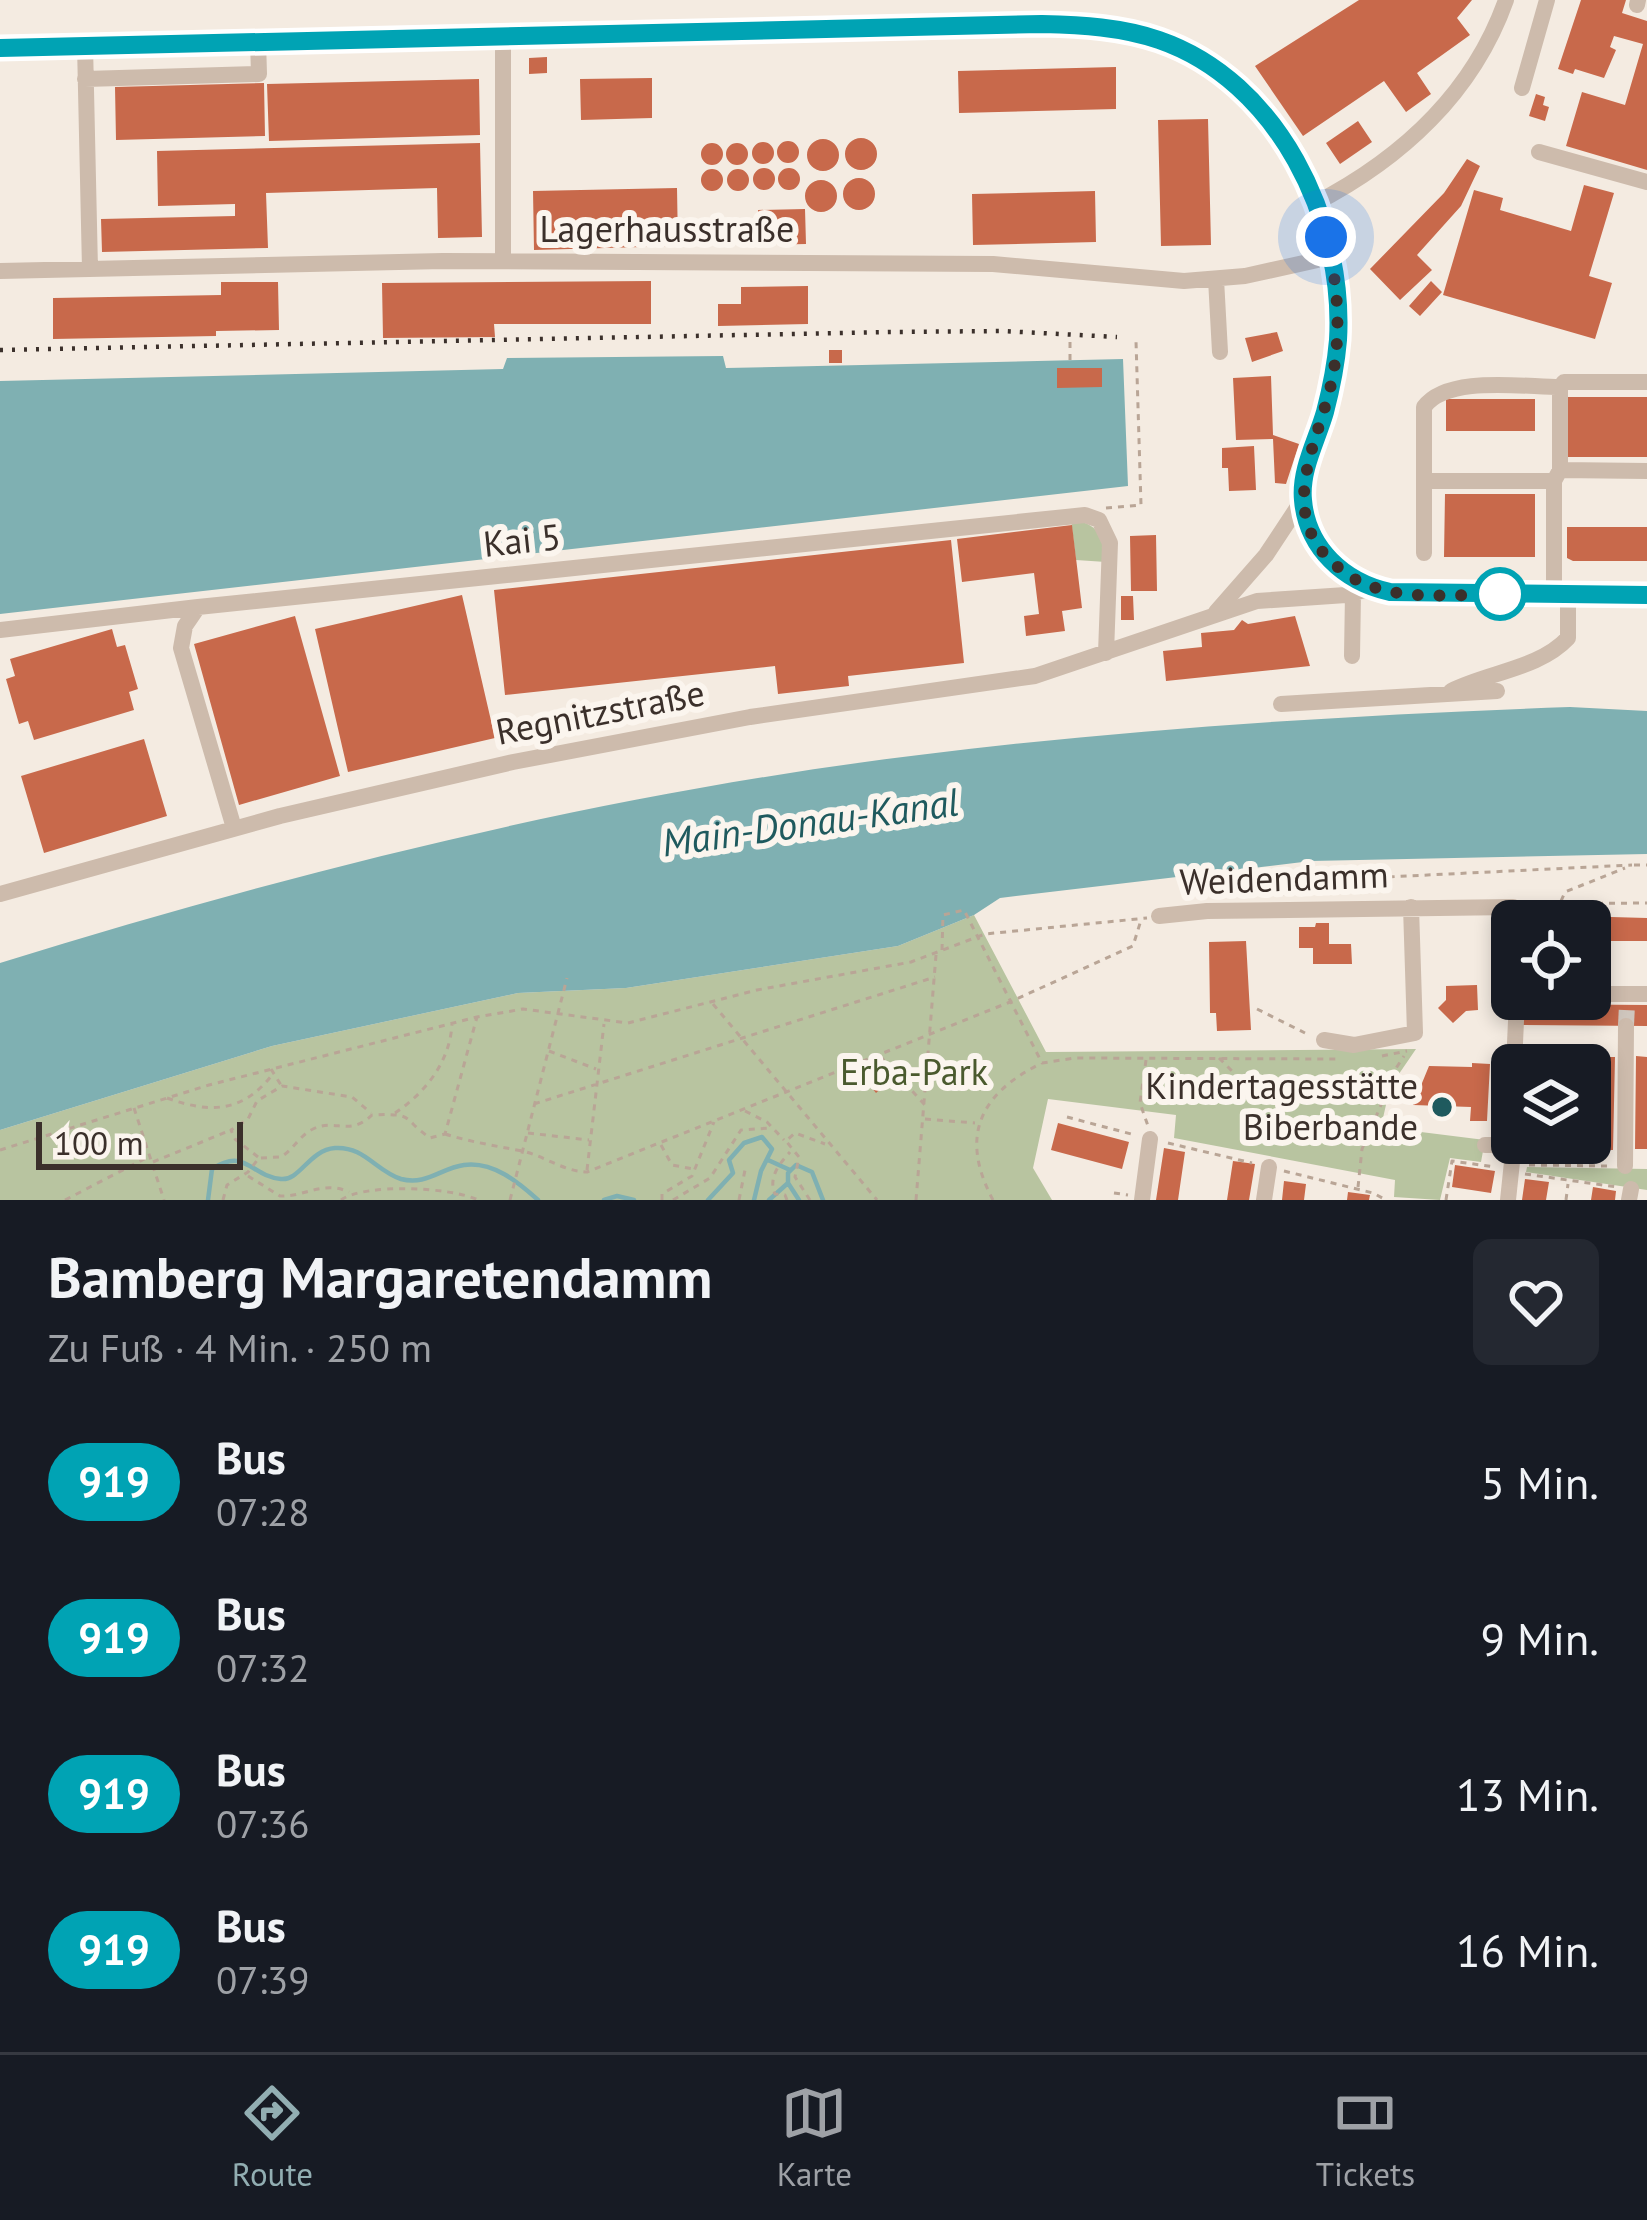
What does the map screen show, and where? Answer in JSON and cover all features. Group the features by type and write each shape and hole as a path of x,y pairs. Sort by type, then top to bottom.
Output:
{"street":[{"path":"1314,204 1389,159 1444,107 1476,67 1506,0"},
{"path":"1522,88 1547,0"},
{"path":"0,48 1042,24 1120,29 1187,52 1244,91 1282,138 1314,204 1331,257 1338,340 1303,500 1320,549 1338,567 1372,588 1409,593 1647,595"},
{"path":"503,36 503,261"},
{"path":"85,79 259,74 258,41"},
{"path":"85,45 90,269"},
{"path":"1539,152 1647,182"},
{"name":"Lagerhausstraße","path":"0,271 503,261 993,264 1184,281 1216,280 1331,257"},
{"path":"1216,280 1220,352"},
{"path":"1440,697 1478,678 1534,661 1568,638 1561,594 1557,476 1560,387 1564,382 1647,382"},
{"path":"1424,553 1424,407 1433,394 1453,387 1560,387"},
{"path":"1424,481 1647,471"},
{"name":"Regnitzstraße","path":"1215,613 1266,555 1303,500"},
{"path":"1092,517 1110,544 1106,653"},
{"name":"Kai 5","path":"0,630 1092,517"},
{"name":"Regnitzstraße","path":"0,894 234,828 572,750 750,717 1035,676 1257,602 1372,588"},
{"path":"1352,656 1353,593"},
{"path":"198,607 184,626 181,648 234,828"},
{"path":"1281,704 1497,691"},
{"name":"Weidendamm","path":"1150,917 1207,911 1412,907 1491,912"},
{"name":"Weidendamm","path":"1412,907 1415,1033"},
{"path":"1611,997 1647,994"},
{"path":"1624,1166 1626,1025"},
{"path":"1324,1040 1354,1045 1415,1033"},
{"path":"1142,1200 1150,1139"},
{"path":"1485,1144 1491,1147"},
{"path":"1508,1200 1512,1164"},
{"path":"1264,1200 1269,1167"}],"path":[{"path":"1092,517 1106,508 1141,505 1136,341"},
{"path":"1070,342 1070,360"},
{"path":"1129,479 1140,478"},
{"path":"1562,900 1565,892 1632,865"},
{"path":"1278,894 1387,877 1647,865"},
{"path":"1337,872 1337,886"},
{"path":"1611,903 1647,903"},
{"path":"916,1200 943,915 964,910 1042,1063"},
{"path":"0,1150 133,1107 477,1017 523,1009 604,1022 656,1018 711,1001 885,968 976,935 1150,917"},
{"path":"223,1200 226,1185 257,1160 281,1157 313,1129 362,1125 372,1115 411,1118 430,1138 445,1134 587,1172 1010,1002 1133,946 1150,917"},
{"path":"534,1104 935,977"},
{"path":"510,1200 567,978"},
{"path":"711,1001 877,1200"},
{"path":"1257,1009 1305,1033"},
{"path":"445,1134 477,1017"},
{"path":"411,1118 446,1054 453,1022"},
{"path":"587,1172 604,1022"},
{"path":"1218,1057 1246,1086 1271,1095 1377,1089 1389,1079 1415,1033"},
{"path":"548,1051 599,1070"},
{"path":"878,1054 925,1105"},
{"path":"1377,1056 1405,1054"},
{"path":"1611,1054 1626,1054"},
{"path":"993,1200 976,1162 977,1123 1016,1076 1042,1063 1075,1058 1353,1058"},
{"path":"1146,1058 1140,1103 1150,1139"},
{"path":"271,1072 282,1086"},
{"path":"166,1098 213,1107 242,1103 255,1096 271,1072"},
{"path":"65,1200 150,1159 231,1130 248,1119 257,1101 282,1086 352,1097 372,1115"},
{"path":"1358,1190 1362,1149 1381,1105 1377,1089"},
{"path":"393,1114 418,1098"},
{"path":"133,1107 164,1200"},
{"path":"743,1109 767,1121 799,1157 795,1178 810,1200"},
{"path":"1067,1117 1386,1200"},
{"path":"924,1119 977,1123"},
{"path":"662,1200 662,1194 684,1183 697,1169 714,1122"},
{"path":"674,1200 710,1178 741,1130 770,1128"},
{"path":"231,1130 257,1160"},
{"path":"526,1132 589,1140"},
{"path":"786,1141 795,1133 827,1145"},
{"path":"660,1143 672,1165 697,1169"},
{"path":"787,1200 775,1194 772,1185 776,1169 791,1151"},
{"path":"1446,1200 1452,1161 1491,1160"},
{"path":"1526,1164 1630,1195"},
{"path":"1558,1164 1624,1166"},
{"path":"739,1200 746,1166"},
{"path":"247,1171 280,1196 334,1186 350,1193 457,1191 478,1200"},
{"path":"1566,1200 1568,1180"},
{"path":"341,1200 350,1193"}],"green space":[{"path":"1071,519 1098,532 1106,562 1076,560"},
{"name":"Erba-Park","path":"974,915 1046,1052 1416,1049 1390,1087 1381,1127 1485,1140 1481,1162 1450,1158 1440,1200 1394,1197 1395,1180 1174,1138 1176,1115 1048,1099 1033,1168 1052,1200 0,1200 0,1130 272,1046 518,993 626,988 898,946"},
{"path":"1527,1167 1647,1169 1647,1190 1526,1172"}],"water":[{"path":"723,356 726,368 1123,359 1128,486 0,614 0,381 503,369 507,358"},
{"name":"Main-Donau-Kanal","path":"1570,707 1647,711 1647,854 1311,861 1000,898 974,915 898,946 626,988 518,993 272,1046 0,1130 0,963 340,866 686,790 919,755 1163,730"}],"building":[{"path":"1359,0 1472,0 1457,18 1470,35 1417,73 1431,94 1406,112 1384,81 1303,136 1255,66"},
{"path":"1581,0 1626,0 1622,13 1647,21 1647,170 1566,146 1582,92 1625,105 1643,44 1614,36 1610,47 1616,50 1604,78 1558,69"},
{"path":"547,57 547,73 529,74 529,58"},
{"path":"1116,67 1116,109 959,113 958,71"},
{"path":"652,78 652,118 581,120 580,79"},
{"path":"479,79 480,135 269,141 267,84"},
{"path":"264,83 265,136 116,140 115,87"},
{"path":"1536,94 1545,97 1543,105 1549,107 1545,121 1529,116"},
{"path":"1208,119 1211,245 1161,246 1158,120"},
{"path":"1358,121 1372,142 1340,164 1326,143"},
{"path":"861,138 872,143 877,154 872,165 861,170 850,165 845,154 850,143"},
{"path":"823,139 834,144 839,155 834,166 823,171 812,166 807,155 812,144"},
{"path":"788,141 799,152 788,163 777,152"},
{"path":"763,142 774,153 763,164 752,153"},
{"path":"480,143 482,237 438,238 437,188 266,193 268,248 102,252 101,219 235,216 235,204 158,206 157,151"},
{"path":"712,143 723,154 712,165 701,154"},
{"path":"737,143 748,154 737,165 726,154"},
{"path":"1467,159 1480,166 1461,206 1417,255 1432,270 1400,300 1370,269 1444,193"},
{"path":"764,168 775,179 764,190 753,179"},
{"path":"789,168 800,179 789,190 778,179"},
{"path":"712,169 723,180 712,191 701,180"},
{"path":"738,169 749,180 738,191 727,180"},
{"path":"859,178 870,183 875,194 870,205 859,210 848,205 843,194 848,183"},
{"path":"821,180 832,185 837,196 832,207 821,212 810,207 805,196 810,185"},
{"path":"1584,185 1614,193 1589,276 1612,283 1595,339 1443,295 1474,190 1503,198 1500,210 1571,231"},
{"path":"677,188 678,246 534,250 533,191"},
{"path":"1095,191 1096,242 973,245 972,194"},
{"path":"805,209 806,244 759,245 758,210"},
{"path":"651,281 651,324 494,324 495,337 383,338 382,283"},
{"path":"1431,281 1442,292 1420,316 1409,306"},
{"path":"221,282 278,282 279,330 53,339 53,298 221,295"},
{"path":"808,286 808,324 718,326 718,304 741,304 741,287"},
{"path":"1277,332 1283,351 1252,362 1245,338"},
{"path":"829,350 842,350 842,363 829,363"},
{"path":"1057,368 1102,368 1102,387 1057,388"},
{"path":"1271,376 1273,435 1299,444 1286,484 1275,483 1273,439 1236,440 1233,378"},
{"path":"1567,397 1647,397 1647,457 1567,457"},
{"path":"1446,399 1535,399 1535,431 1446,431"},
{"path":"1254,446 1256,490 1229,491 1222,448"},
{"path":"1445,494 1535,494 1535,557 1444,557"},
{"path":"1072,525 1082,608 1062,611 1065,631 1026,636 1024,616 1039,614 1034,573 962,582 957,539"},
{"path":"1567,527 1647,527 1647,561 1573,561 1567,558"},
{"path":"1156,535 1157,591 1131,591 1130,536"},
{"path":"951,540 964,663 848,676 849,686 778,694 775,666 505,695 494,590"},
{"path":"462,595 495,738 348,772 315,629"},
{"path":"1121,596 1133,596 1134,620 1121,620"},
{"path":"295,616 340,776 239,805 194,644"},
{"path":"1295,616 1310,666 1166,681 1163,651 1202,647 1201,633 1234,630 1242,620 1248,624"},
{"path":"112,629 117,647 125,645 138,689 129,692 134,710 34,740 28,721 19,724 6,679 15,676 10,659"},
{"path":"144,739 167,816 44,853 21,776"},
{"path":"1611,917 1647,918 1647,941 1611,941"},
{"path":"1329,923 1329,944 1351,944 1352,964 1313,964 1313,948 1299,948 1299,927 1315,927"},
{"path":"1246,941 1251,1030 1217,1031 1216,1013 1210,1013 1209,942"},
{"path":"1477,985 1478,1010 1466,1011 1453,1023 1438,1008 1446,1000 1446,986"},
{"path":"1611,1005 1647,1005 1647,1026 1520,1025 1520,1020 1611,1020"},
{"path":"1636,1056 1647,1057 1647,1149 1635,1149"},
{"path":"1611,1057 1615,1057 1613,1150"},
{"path":"1472,1063 1490,1064 1487,1121 1470,1121 1471,1107 1413,1105 1429,1066 1472,1067"},
{"path":"877,1066 890,1080 876,1093 864,1078"},
{"path":"1058,1123 1129,1142 1122,1169 1051,1150"},
{"path":"1164,1148 1185,1152 1178,1200 1156,1200"},
{"path":"1233,1161 1255,1164 1249,1200 1227,1200"},
{"path":"1455,1165 1495,1171 1491,1193 1452,1187"},
{"path":"1525,1179 1549,1182 1546,1200 1522,1200"},
{"path":"1284,1181 1306,1184 1304,1200 1282,1200"},
{"path":"1593,1187 1616,1191 1615,1200 1591,1200"},
{"path":"1348,1192 1370,1195 1369,1200 1347,1200"}],"waterway":[{"path":"708,1200 733,1173 729,1160 744,1143 762,1137 772,1149 754,1200"},
{"path":"208,1200 212,1169 223,1163 241,1162 281,1179 335,1148 354,1151 410,1181 464,1165 485,1166 538,1200"},
{"path":"768,1160 790,1170"},
{"path":"799,1200 788,1183 788,1173 796,1165 812,1172 823,1200"},
{"path":"769,1200 788,1183"},
{"path":"604,1200 617,1196 634,1200"}],"tunnel":[{"path":"1626,1026 1627,1004"}],"railway":[{"path":"0,350 889,332 1117,337"}],"bus line":[{"name":"919","path":"0,48 1042,24 1120,29 1159,40 1225,76 1263,113 1294,159 1326,237 1335,278 1338,340 1303,500 1320,549 1355,579 1390,592 1647,595"}],"place":[{"name":"Kindertagesstätte Biberbande","path":"1442,1107"}],"route":[{"path":"1326,237 1335,278 1338,340 1325,412 1304,483 1312,536 1338,567 1372,588 1505,594 1500,594"}]}
